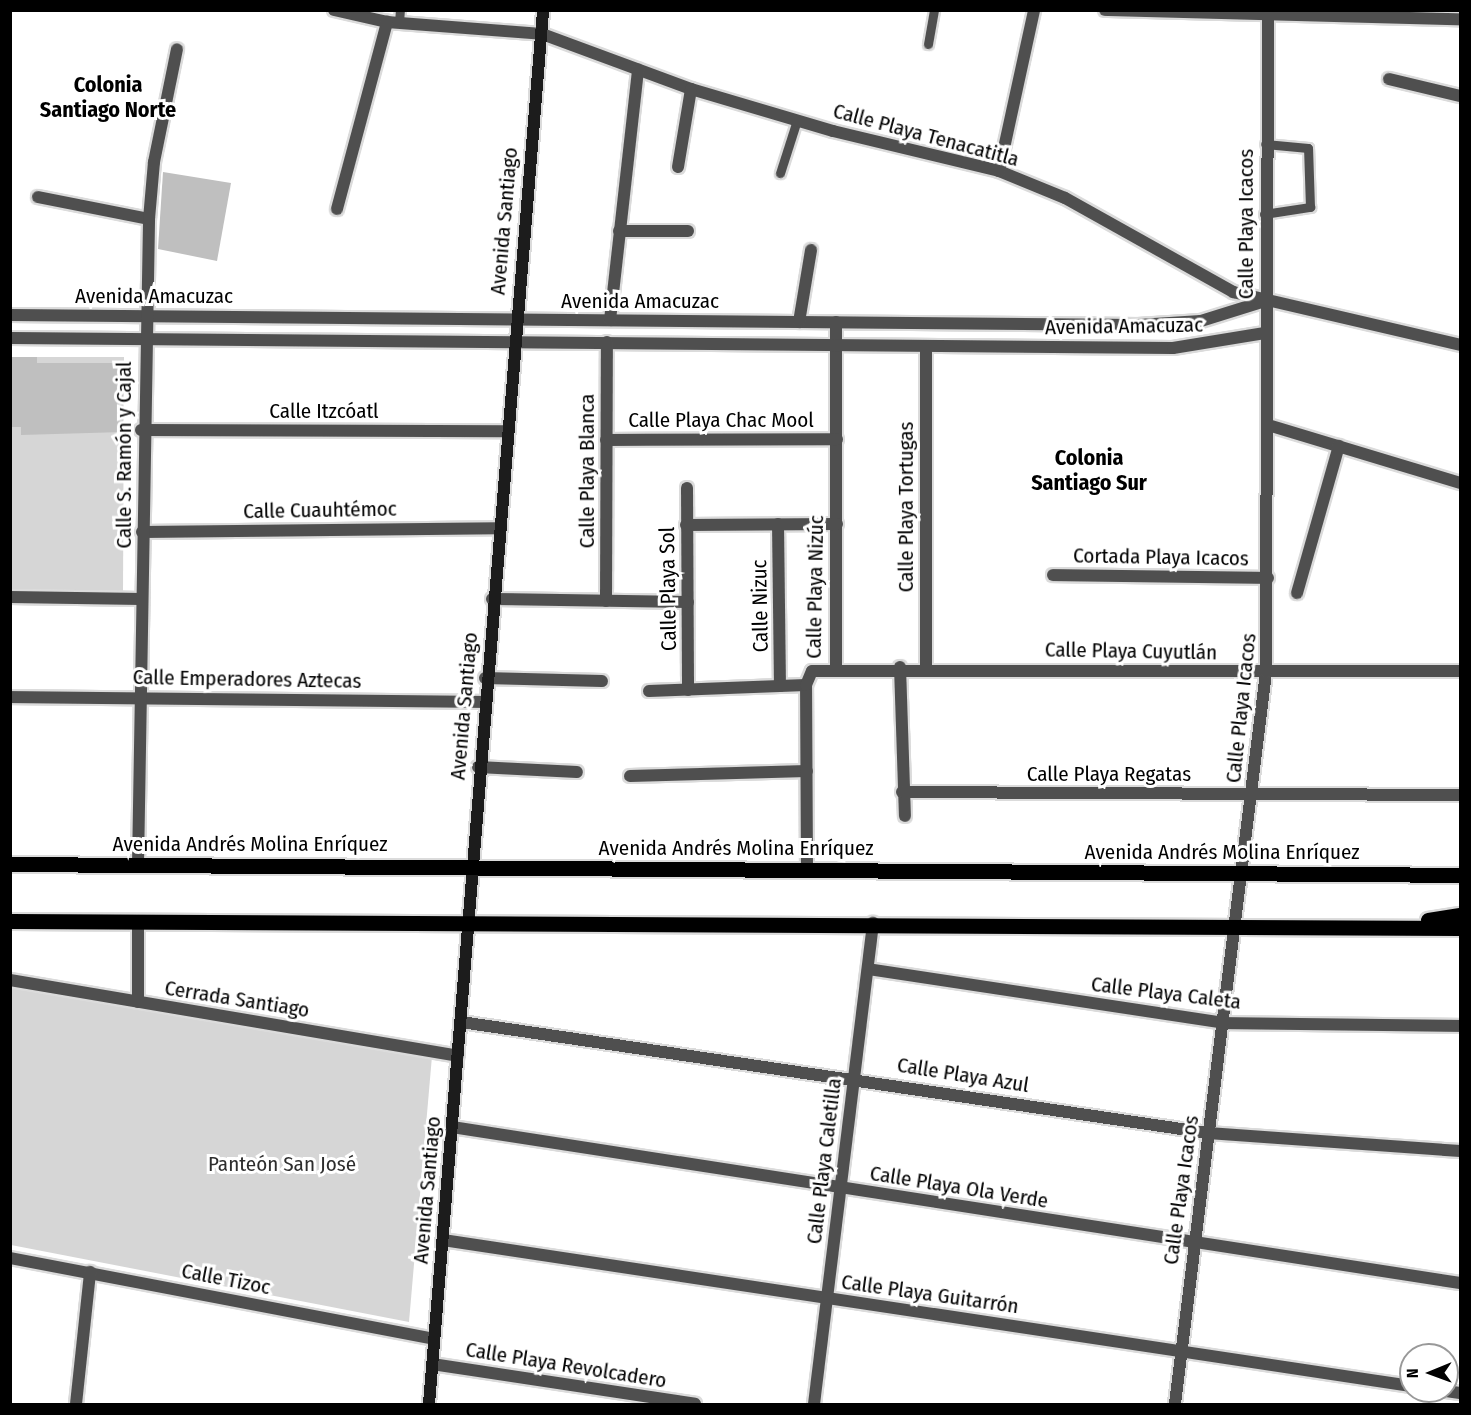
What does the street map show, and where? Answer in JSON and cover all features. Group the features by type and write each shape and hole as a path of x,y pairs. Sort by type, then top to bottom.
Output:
{"main road":[{"name":"Avenida Andrés Molina Enríquez","path":"10,864 1461,875"},
{"path":"1374,927 1461,915"},
{"path":"10,921 466,924 873,922 1461,928"}],"street":[{"name":"Calle Playa Tenacatitla","path":"334,10 542,34 691,89 797,120 999,171 1065,198 1233,292 1461,345"},
{"name":"Avenida Santiago","path":"429,1404 461,1022 466,924 512,342 543,10"},
{"path":"999,171 1034,10"},
{"path":"1105,10 1461,20"},
{"name":"Calle Playa Icacos","path":"1175,1404 1193,1243 1236,927 1266,672 1268,425 1264,214 1268,13"},
{"path":"337,209 396,18"},
{"name":"Calle S. Ramón y Cajal","path":"138,865 144,315 154,162 177,49"},
{"path":"610,320 638,70"},
{"path":"1389,79 1461,96"},
{"path":"678,167 691,89"},
{"path":"38,197 149,219"},
{"path":"619,231 688,231"},
{"path":"799,322 811,250"},
{"name":"Avenida Amacuzac","path":"10,315 1171,325 1233,314 1265,301"},
{"name":"Calle Playa Nizúc","path":"807,869 807,685 812,671 836,668 836,322"},
{"name":"Avenida Amacuzac","path":"10,338 607,342 836,347 1173,348 1266,333"},
{"name":"Calle Playa Blanca","path":"606,601 607,342"},
{"name":"Calle Playa Tortugas","path":"926,346 926,667"},
{"path":"1268,425 1461,483"},
{"name":"Calle Itzcóatl","path":"141,430 506,431"},
{"name":"Calle Playa Chac Mool","path":"606,440 837,440"},
{"path":"1297,593 1339,446"},
{"name":"Calle Playa Sol","path":"687,488 688,690"},
{"name":"Calle Nizuc","path":"778,524 780,686"},
{"path":"686,525 837,524"},
{"name":"Calle Cuauhtémoc","path":"142,532 498,528"},
{"name":"Cortada Playa Icacos","path":"1053,575 1268,578"},
{"path":"10,597 142,599"},
{"path":"492,599 688,602"},
{"name":"Calle Playa Cuyutlán","path":"836,668 926,667 1266,672 1461,671"},
{"path":"900,668 902,792 905,816"},
{"path":"485,678 602,681"},
{"path":"650,690 807,685"},
{"name":"Calle Emperadores Aztecas","path":"10,697 483,702"},
{"path":"478,767 578,772"},
{"path":"630,776 807,771"},
{"name":"Calle Playa Regatas","path":"902,792 1461,795"},
{"path":"138,922 138,1002"},
{"name":"Calle Playa Caletilla","path":"814,1404 873,922"},
{"name":"Calle Playa Caleta","path":"868,969 1223,1023 1461,1026"},
{"name":"Cerrada Santiago","path":"10,980 458,1056"},
{"name":"Calle Playa Azul","path":"461,1022 855,1078 1208,1134 1461,1151"},
{"name":"Calle Playa Ola Verde","path":"452,1128 1193,1243 1461,1282"},
{"name":"Calle Playa Guitarrón","path":"443,1240 1399,1384"},
{"name":"Calle Tizoc","path":"10,1258 433,1339"},
{"path":"76,1404 90,1272"},
{"name":"Calle Playa Revolcadero","path":"432,1364 695,1404"}],"lane":[{"path":"928,44 934,10"},
{"path":"780,172 797,120"},
{"path":"1264,214 1311,207 1308,148 1265,144"}],"green space":[{"path":"11,357 124,357 123,593 11,592"},
{"name":"Panteón San José","path":"10,984 432,1056 409,1322 11,1245"}],"building":[{"path":"163,172 231,183 217,261 158,249"},
{"path":"10,357 37,357 37,363 123,363 123,432 21,435 21,427 12,427"}],"district":[{"name":"Colonia Santiago Norte","path":"108,96"},
{"name":"Colonia Santiago Sur","path":"1089,470"}]}
